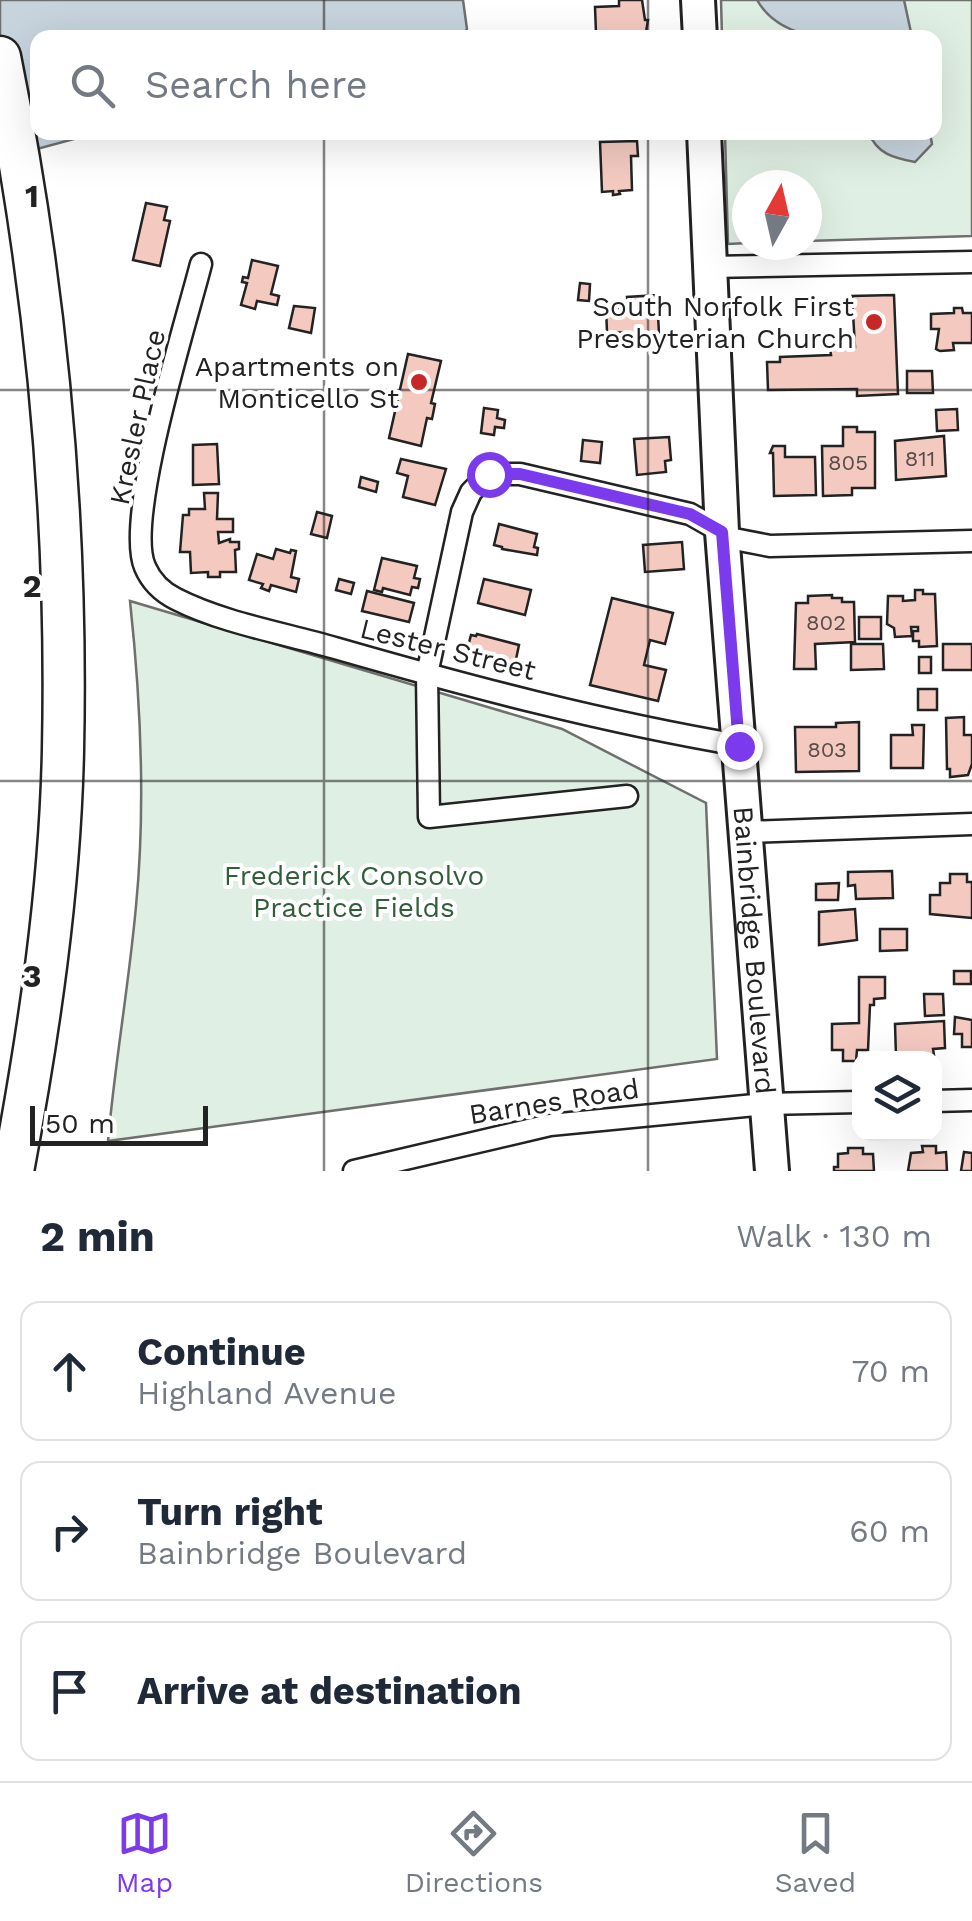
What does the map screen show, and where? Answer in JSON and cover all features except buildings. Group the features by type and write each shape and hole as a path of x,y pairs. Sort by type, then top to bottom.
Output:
{"highway":[{"path":"0,57 49,372 62,592 63,753 44,979 13,1171"}],"main road":[{"path":"698,0 700,30"},
{"name":"Bainbridge Boulevard","path":"704,140 722,532 772,1171"}],"street":[{"path":"709,268 972,262"},
{"name":"Kresler Place","path":"152,580 140,554 147,480 202,264"},
{"path":"627,796 430,817 428,674 462,512 480,481 489,474 520,474 690,514 748,543 770,546 972,541"},
{"name":"Lester Street","path":"152,580 179,600 227,617 428,674 739,746"},
{"path":"746,832 972,824"},
{"path":"942,1101 972,1100"},
{"name":"Barnes Road","path":"354,1171 550,1126 766,1104 852,1102"}],"green space":[{"path":"721,0 972,0 972,236 822,241 822,170 732,170 732,244 728,244 725,140 942,140 942,30 722,30"},
{"name":"Frederick Consolvo Practice Fields","path":"130,601 562,729 706,803 717,1059 108,1141 133,935 141,830 139,715"}],"shaded area":[{"path":"0,0 463,0 466,30 30,30 30,140 70,140 0,159"},
{"path":"757,0 904,0 910,30 795,30 770,16"},
{"path":"873,140 931,140 932,144 915,162 887,154"}],"place":[{"name":"South Norfolk First Presbyterian Church","path":"874,322"},
{"name":"Apartments on Monticello St","path":"419,382"}],"route":[{"path":"489,474 520,474 690,514 722,532 739,746"}]}
